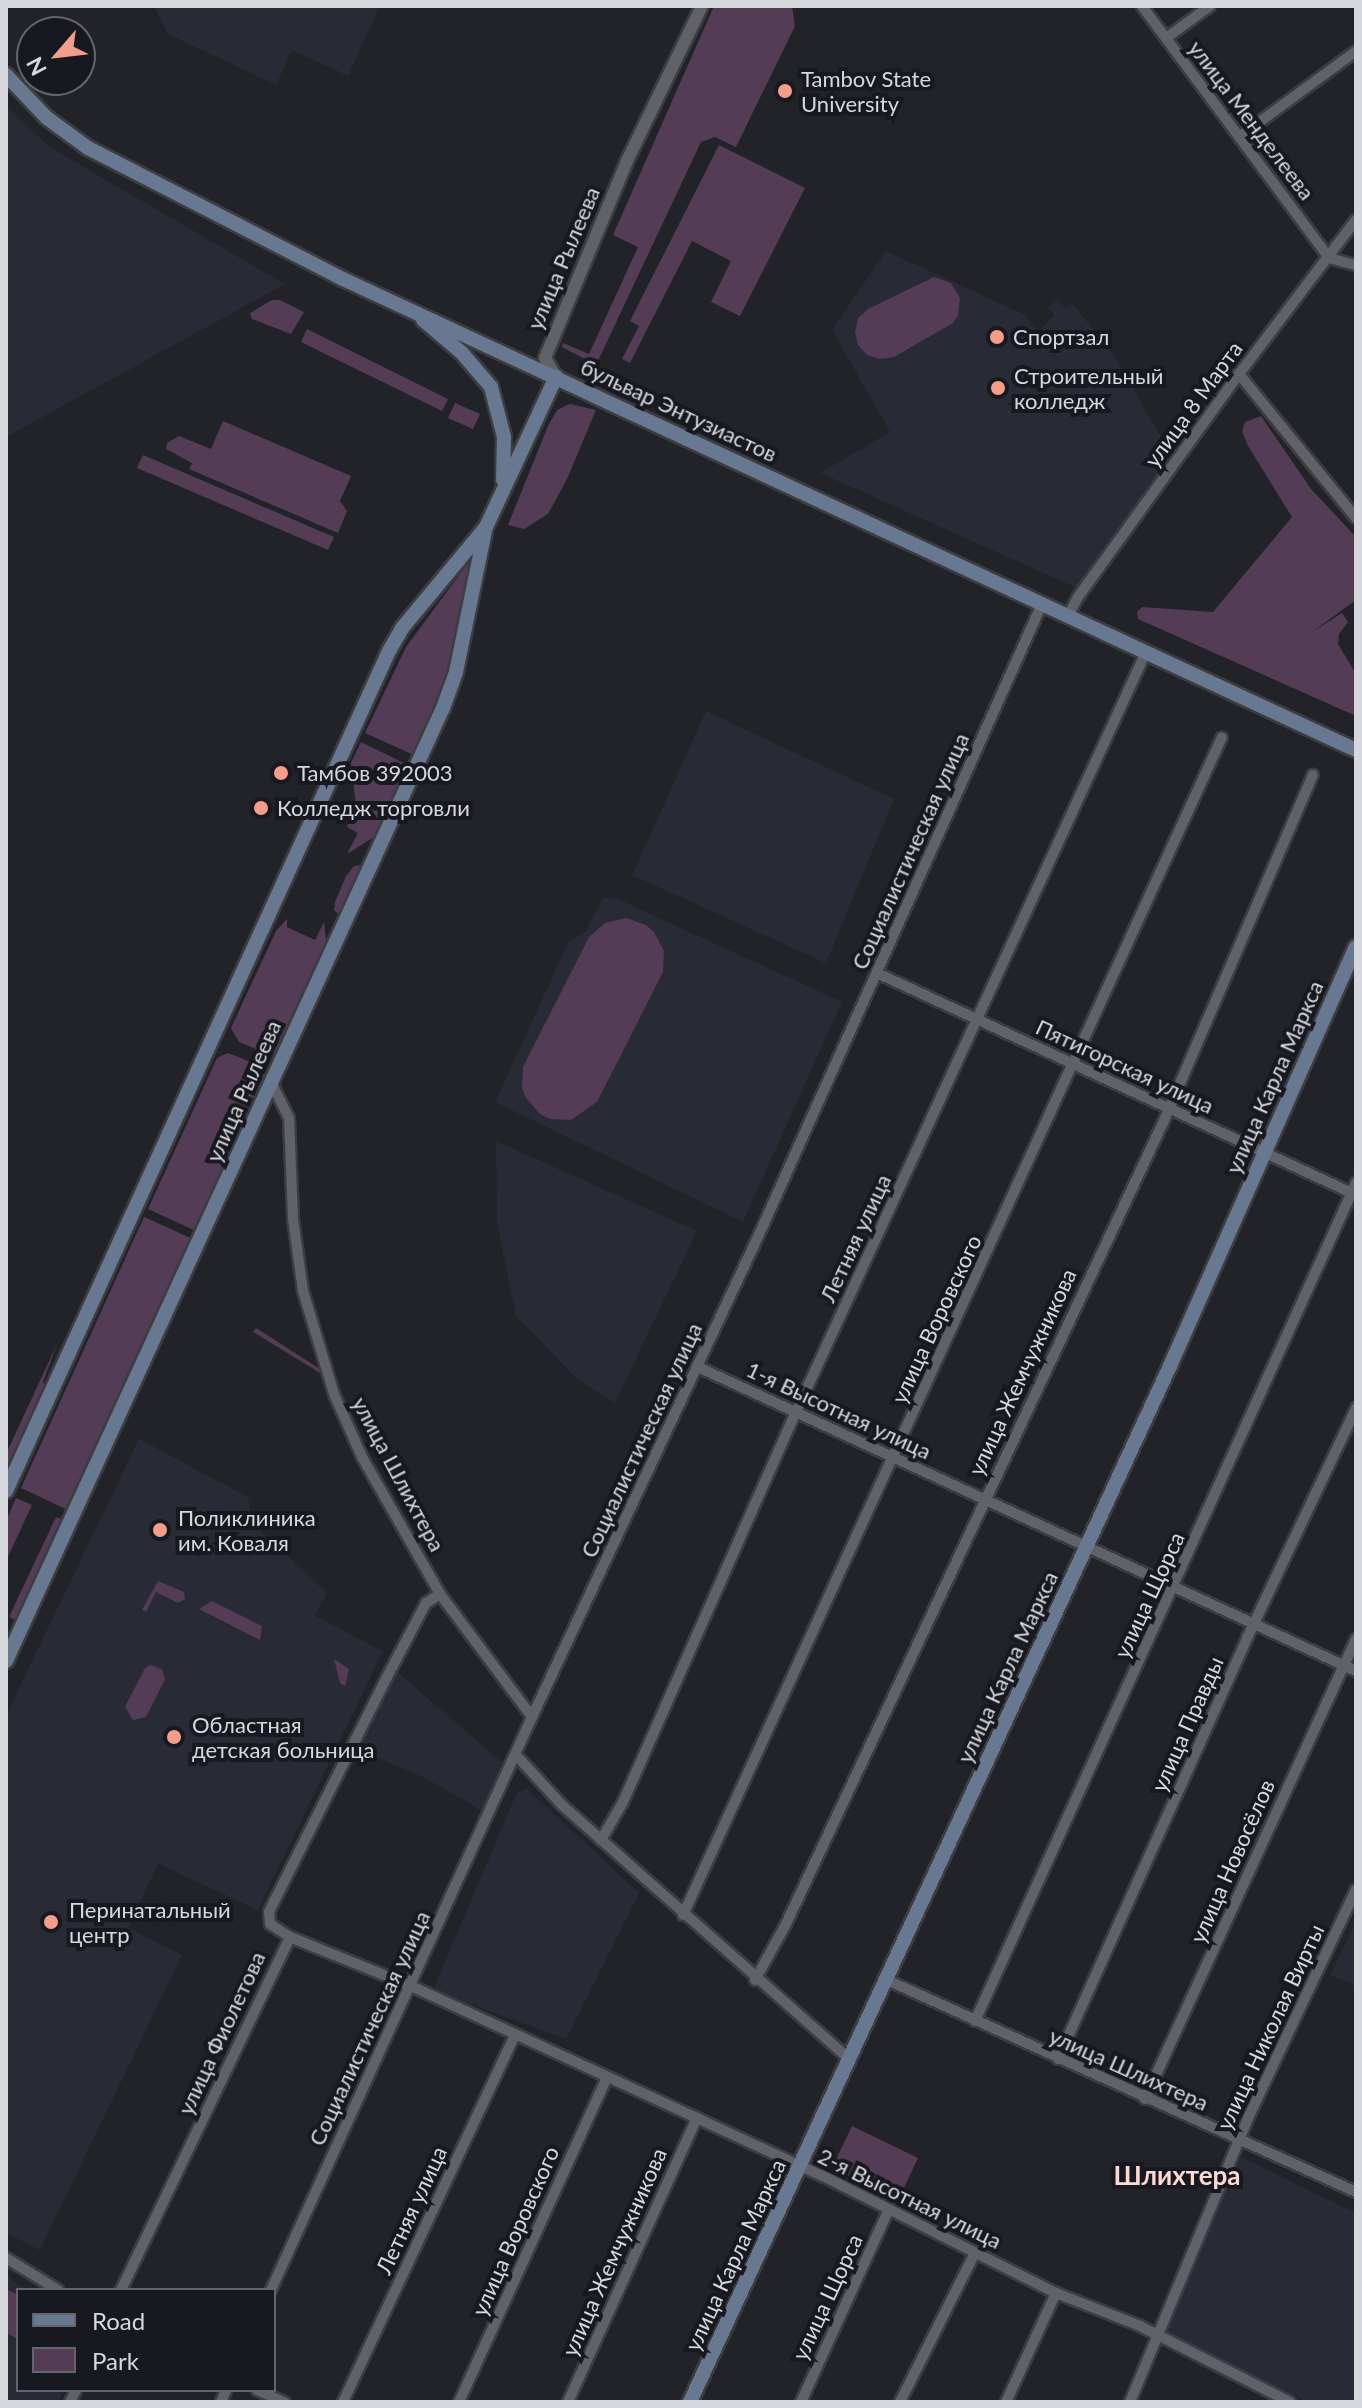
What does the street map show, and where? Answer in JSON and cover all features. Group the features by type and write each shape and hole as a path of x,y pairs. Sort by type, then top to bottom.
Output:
{"main road":[{"name":"бульвар Энтузиастов","path":"6,75 47,118 88,148 343,279 1356,750"},
{"path":"411,309 462,353 491,387 504,437 506,462 501,497"},
{"name":"улица Рылеева","path":"6,1491 389,651 403,627 486,527 556,377"},
{"name":"улица Рылеева","path":"6,1661 443,708 456,672 486,527"},
{"name":"улица Карла Маркса","path":"690,2402 1086,1547 1356,947"}],"street":[{"name":"улица Рылеева","path":"556,377 545,358 627,161 702,6"},
{"name":"улица Менделеева","path":"1142,6 1329,258"},
{"path":"1166,38 1210,6"},
{"path":"1239,137 1356,51"},
{"name":"улица 8 Марта","path":"1068,616 1078,597 1239,374 1356,220"},
{"path":"1329,258 1356,265"},
{"path":"1239,374 1356,518"},
{"name":"Социалистическая улица","path":"272,2288 532,1717 698,1367 1042,604"},
{"name":"Летняя улица","path":"601,1840 623,1802 796,1412 1146,652"},
{"name":"улица Воровского","path":"683,1915 1075,1065 1222,737"},
{"name":"улица Жемчужникова","path":"755,1980 786,1924 1170,1109 1313,775"},
{"name":"Пятигорская улица","path":"877,973 1354,1191"},
{"name":"улица Шлихтера","path":"271,1082 289,1118 293,1219 303,1291 318,1348 362,1457 440,1594 532,1717"},
{"name":"улица Щорса","path":"975,2021 1354,1191"},
{"name":"1-я Высотная улица","path":"698,1367 1356,1671"},
{"name":"улица Правды","path":"1058,2059 1254,1625 1356,1408"},
{"name":"улица Фиолетова","path":"122,2288 290,1937 270,1924 269,1912 426,1603 440,1594"},
{"name":"улица Новосёлов","path":"1145,2099 1356,1639"},
{"path":"516,1755 601,1840 683,1915 850,2060"},
{"name":"улица Николая Вирты","path":"1130,2402 1240,2141 1356,1890"},
{"name":"2-я Высотная улица","path":"290,1937 411,1986 697,2118 1056,2293 1140,2326 1290,2402"},
{"name":"улица Шлихтера","path":"887,1980 1356,2192"},
{"name":"Летняя улица","path":"343,2402 515,2034"},
{"name":"улица Воровского","path":"459,2402 607,2077"},
{"name":"улица Жемчужникова","path":"568,2402 697,2118"},
{"name":"улица Щорса","path":"801,2402 889,2209"},
{"path":"900,2402 975,2253"},
{"path":"6,2258 55,2288"},
{"path":"1006,2402 1056,2293"},
{"path":"262,2392 284,2402"}],"shaded area":[{"path":"154,6 380,6 348,76 292,50 276,85 168,34"},
{"path":"6,107 51,148 285,284 6,437"},
{"name":"Строительный колледж","path":"886,251 1025,315 1038,331 1055,315 1048,308 1057,300 1066,309 1072,304 1109,347 1171,454 1077,588 820,473 890,432 832,330"},
{"path":"706,711 894,799 826,963 632,875"},
{"path":"603,897 620,900 842,1002 743,1222 495,1102 568,943 585,932"},
{"path":"496,1141 697,1231 615,1403 577,1379 516,1316 497,1224"},
{"path":"139,1439 248,1497 252,1522 327,1593 315,1616 383,1651 258,1910 158,1864 128,1928 182,1955 40,2250 6,2233 6,1715"},
{"path":"396,1671 505,1765 484,1812 425,1778 361,1751 358,1744"},
{"path":"527,1789 639,1893 566,2039 438,1992 435,1985 517,1792"},
{"path":"1356,1921 1356,1986 1330,1975"},
{"path":"1239,2156 1356,2213 1356,2402 1308,2402 1166,2333"},
{"path":"6,2270 11,2280 25,2288 16,2288 16,2392 63,2392 58,2402 6,2402"}],"green space":[{"path":"714,6 792,6 795,26 736,147 715,137 701,142 596,365 562,347 563,343 589,354 638,247 613,235"},
{"path":"719,145 805,188 740,316 711,302 731,261 692,241 630,363 622,359 639,326 630,321"},
{"path":"934,277 951,283 960,298 958,316 953,323 894,357 880,359 867,355 858,345 855,332 858,318 868,309"},
{"path":"272,300 280,300 304,312 291,334 252,319 250,313"},
{"path":"307,329 448,399 442,411 301,342"},
{"path":"455,403 480,414 473,429 448,418"},
{"path":"570,404 596,410 567,479 548,514 524,529 508,525 548,426 557,410"},
{"path":"1261,416 1311,489 1356,537 1356,600 1312,632 1342,613 1348,622 1339,634 1338,644 1356,674 1356,716 1138,619 1137,612 1142,607 1213,612 1292,517 1242,431 1245,422"},
{"path":"223,421 351,476 340,501 347,511 338,533 189,469 192,463 166,449 167,443 179,436 211,449"},
{"path":"143,455 334,537 328,550 137,468"},
{"path":"480,547 450,676 416,756 365,733 406,647"},
{"path":"361,742 412,767 374,837 347,854 358,833 347,827 356,806 351,763"},
{"path":"363,865 340,916 334,910 335,902 346,876 354,866"},
{"path":"626,918 646,925 654,932 664,951 663,972 597,1102 571,1120 550,1119 540,1114 526,1098 522,1088 523,1067 589,937 605,923"},
{"path":"287,919 287,927 315,940 324,922 327,948 278,1053 268,1054 239,1042 231,1028 276,931"},
{"path":"228,1053 256,1064 267,1076 198,1232 148,1209 217,1058"},
{"path":"144,1217 195,1240 70,1511 21,1488"},
{"path":"256,1328 320,1369 320,1373 253,1332"},
{"path":"57,1344 43,1382 47,1389 6,1479 6,1454"},
{"path":"16,1498 32,1505 6,1561 6,1521"},
{"path":"56,1517 66,1521 19,1622 9,1617"},
{"path":"158,1581 184,1592 185,1599 178,1603 156,1592 146,1612 142,1610"},
{"path":"212,1601 262,1626 260,1640 199,1609"},
{"path":"334,1659 349,1669 345,1686 340,1683"},
{"path":"151,1665 162,1669 165,1679 146,1717 133,1720 125,1707 145,1668"},
{"path":"852,2126 918,2158 898,2200 832,2168"},
{"path":"6,2289 16,2294 16,2338 6,2333"}],"place":[{"name":"Tambov State University","path":"785,91"},
{"name":"Спортзал","path":"997,337"},
{"name":"Строительный колледж","path":"998,388"},
{"name":"Тамбов 392003","path":"281,773"},
{"name":"Колледж торговли","path":"261,808"},
{"name":"Поликлиника им. Коваля","path":"160,1530"},
{"name":"Областная детская больница","path":"174,1737"},
{"name":"Перинатальный центр","path":"51,1922"}],"district":[{"name":"Шлихтера","path":"1177,2176"}]}
